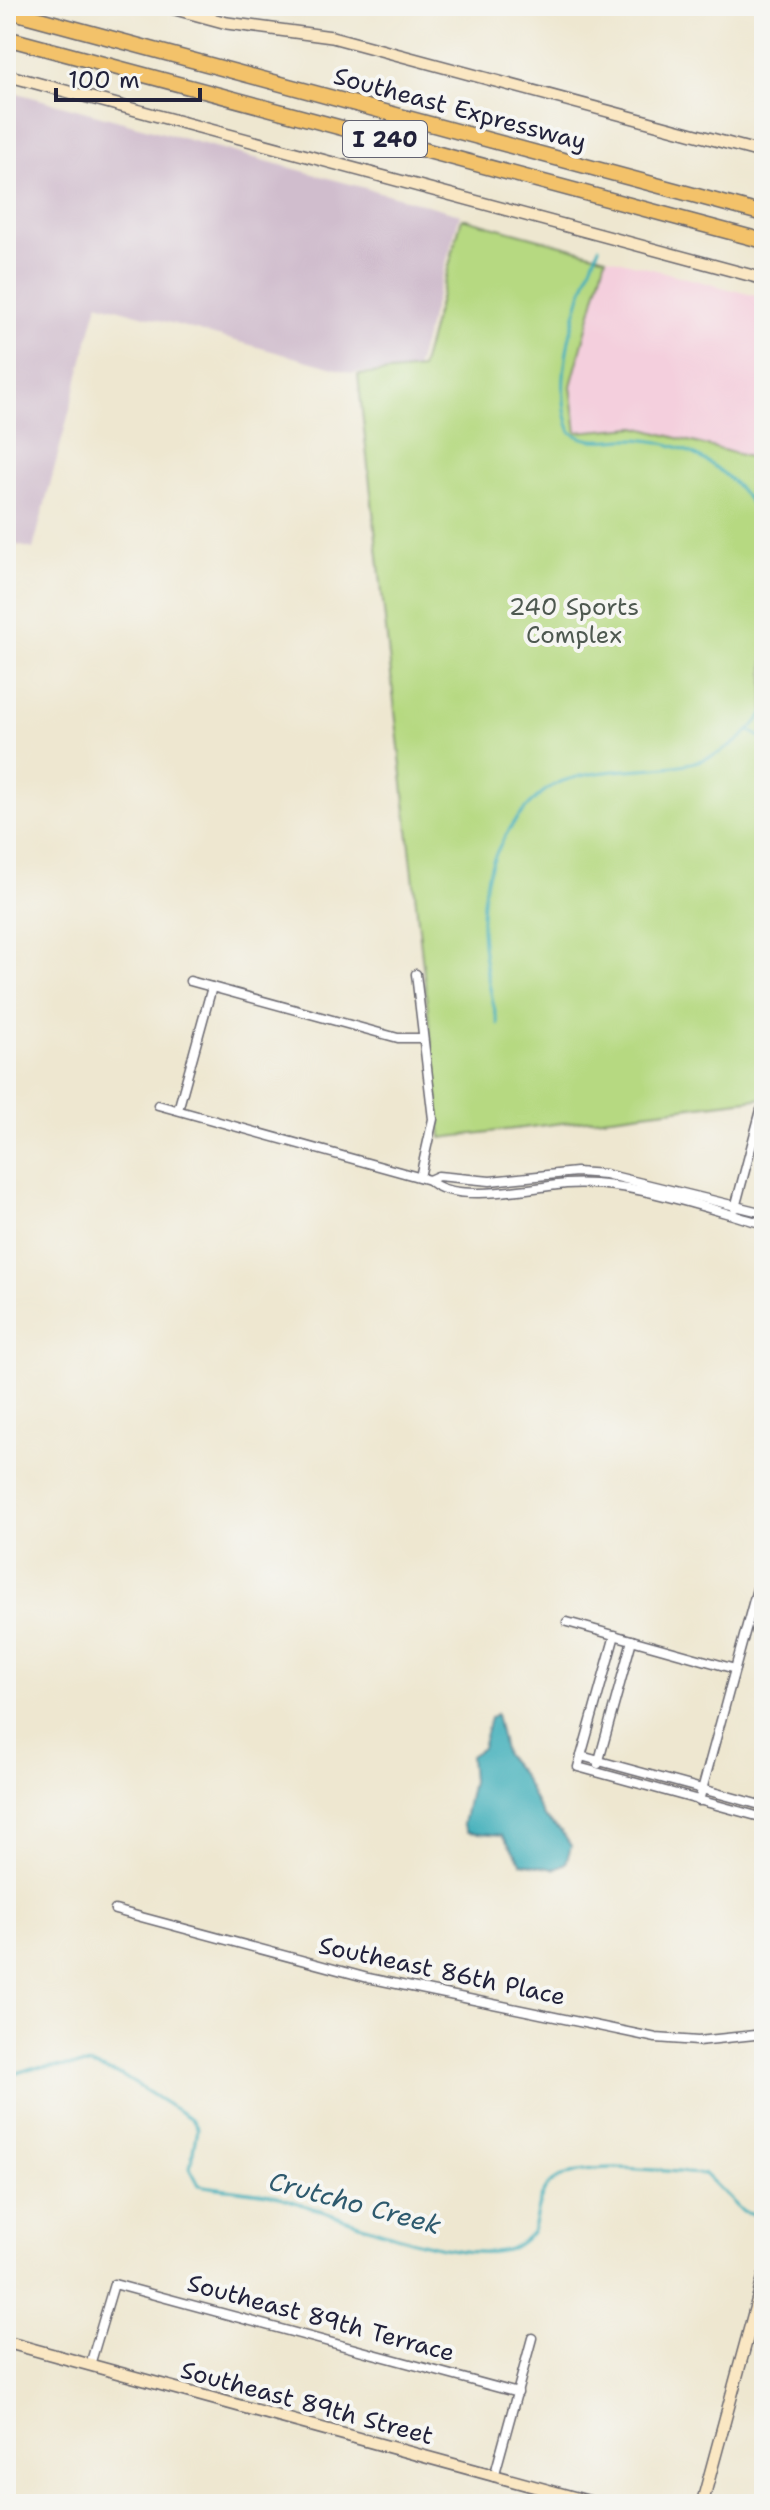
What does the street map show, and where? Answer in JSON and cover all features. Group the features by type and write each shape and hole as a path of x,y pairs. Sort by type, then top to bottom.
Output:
{"highway":[{"name":"Southeast Expressway","path":"6,10 764,214"},
{"name":"Southeast Expressway","path":"6,38 764,241"},
{"path":"662,186 764,206"}],"street":[{"path":"164,6 227,23 332,37 764,153"},
{"path":"6,75 764,279"},
{"path":"416,974 433,1124 424,1178"},
{"path":"190,981 398,1038 423,1038"},
{"path":"178,1110 212,987"},
{"path":"158,1105 424,1178 443,1189 470,1192 584,1184 647,1194 764,1224"},
{"path":"732,1216 761,1110"},
{"path":"424,1178 438,1176 490,1181 591,1173 650,1183 764,1213"},
{"path":"536,1176 537,1188"},
{"path":"647,1194 650,1183"},
{"path":"699,1801 764,1563"},
{"path":"567,1622 735,1669"},
{"path":"615,1635 578,1767 764,1818"},
{"path":"596,1772 632,1640"},
{"path":"581,1756 764,1806"},
{"name":"Southeast 86th Place","path":"115,1910 368,1978 656,2038 698,2041 764,2034"},
{"path":"702,2504 764,2276"},
{"name":"Southeast 89th Terrace","path":"90,2365 114,2284 518,2393"},
{"path":"494,2477 532,2338"},
{"name":"Southeast 89th Street","path":"6,2342 598,2504"}],"shaded area":[{"path":"6,90 460,214 416,369 352,373 98,303 33,549 6,542"},
{"path":"606,257 764,298 764,461 636,427 577,432 571,386"}],"green space":[{"name":"240 Sports Complex","path":"462,218 606,257 571,386 577,432 636,427 764,461 764,1098 442,1138 358,375 421,369"}],"water":[{"path":"496,1714 505,1755 522,1775 543,1816 561,1831 571,1846 566,1863 554,1869 522,1863 502,1835 468,1832 463,1824 472,1781 470,1756 482,1748 490,1718"}],"waterway":[{"path":"599,247 575,314 565,364 565,412 571,432 590,440 647,440 688,451 706,461 739,488 764,524"},
{"path":"498,1024 486,969 482,916 491,865 520,815 545,791 563,781 591,774 696,762 720,753 743,737 764,713"},
{"path":"750,731 764,739"},
{"name":"Crutcho Creek","path":"6,2077 32,2068 89,2065 121,2075 191,2119 197,2129 190,2168 199,2185 278,2197 428,2245 484,2252 514,2247 532,2233 540,2202 548,2186 562,2177 600,2168 705,2174 743,2212 761,2217"}]}
